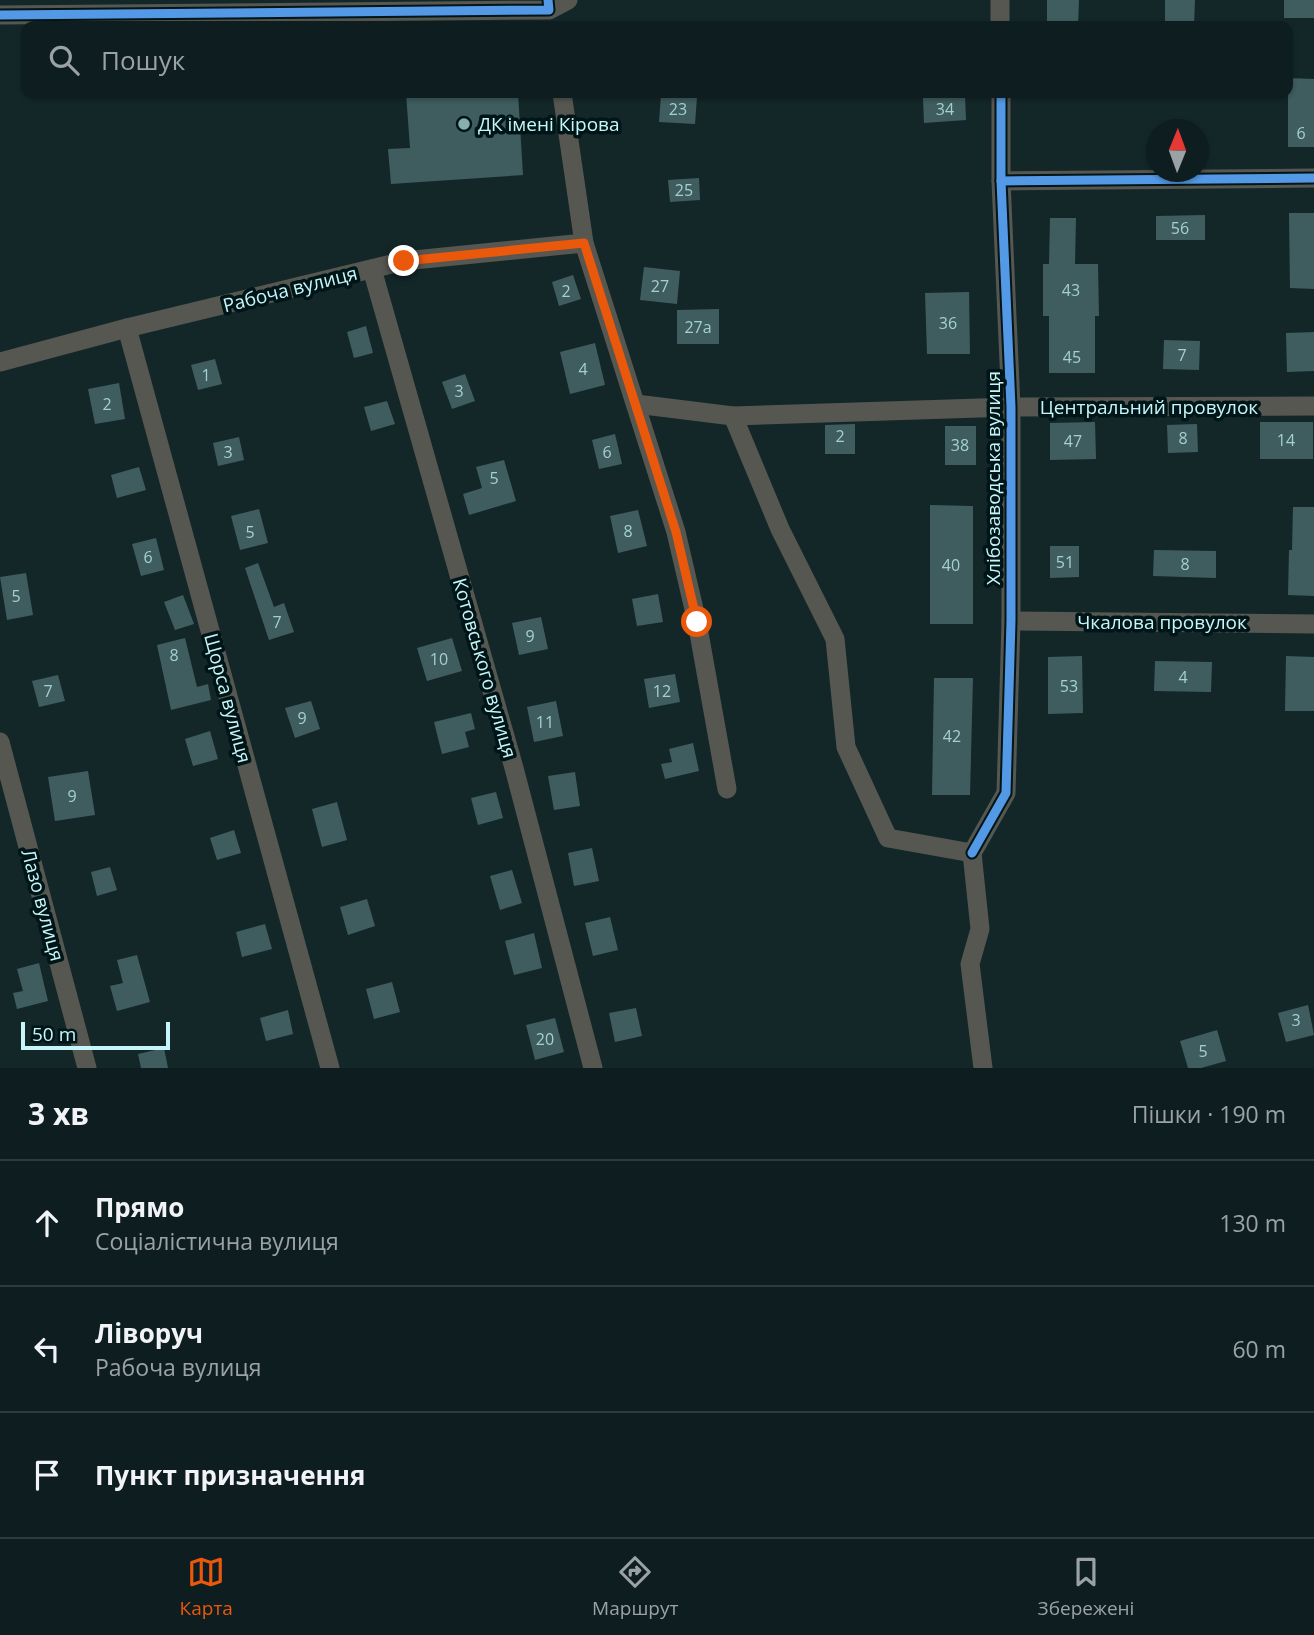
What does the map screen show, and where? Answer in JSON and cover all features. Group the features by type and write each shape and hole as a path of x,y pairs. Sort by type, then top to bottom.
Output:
{"street":[{"path":"0,15 116,7 549,12 568,0"},
{"path":"1000,0 1000,21"},
{"path":"563,98 584,243 676,532 697,622 727,789"},
{"name":"Хлібозаводська вулиця","path":"972,853 1006,793 1011,621 1012,407 1001,181 1000,98"},
{"path":"1001,181 1314,178"},
{"name":"Рабоча вулиця","path":"0,362 127,328 404,261 584,243"},
{"name":"Котовського вулиця","path":"372,269 514,768 593,1068"},
{"name":"Щорса вулиця","path":"127,328 330,1068"},
{"name":"Центральний провулок","path":"636,404 733,416 1012,407 1314,406"},
{"path":"733,416 780,529 835,639 846,747 888,838 972,853 980,929 970,964 983,1068"},
{"name":"Чкалова провулок","path":"1011,621 1314,624"},
{"name":"Лазо вулиця","path":"0,742 87,1068"}],"building":[{"path":"1047,0 1079,0 1078,21 1047,21"},
{"path":"1165,0 1195,0 1194,21 1165,21"},
{"path":"1284,0 1314,0 1314,18 1284,18"},
{"path":"1293,78 1314,79 1314,147 1288,147 1288,98 1293,98"},
{"name":"ДК імені Кірова","path":"406,98 518,98 523,175 391,184 388,149 410,148"},
{"path":"661,98 697,98 695,124 659,122"},
{"path":"923,98 965,98 966,120 924,123"},
{"path":"699,178 700,200 670,202 668,180"},
{"path":"1289,213 1314,213 1314,289 1290,288"},
{"path":"1205,215 1205,240 1156,240 1156,216"},
{"path":"1050,218 1076,218 1075,264 1098,264 1099,316 1095,316 1095,373 1049,373 1049,316 1043,316 1043,264 1049,264"},
{"path":"644,267 680,271 677,304 640,300"},
{"path":"573,275 581,299 559,306 552,282"},
{"path":"969,292 970,354 927,354 925,293"},
{"path":"719,309 719,344 677,344 677,310"},
{"path":"366,326 373,353 354,358 347,332"},
{"path":"1314,332 1314,371 1287,372 1286,333"},
{"path":"1164,340 1200,341 1199,370 1163,369"},
{"path":"595,343 605,385 570,394 560,352"},
{"path":"215,359 222,384 198,390 191,365"},
{"path":"465,374 475,401 452,409 442,382"},
{"path":"119,383 125,419 95,424 88,389"},
{"path":"387,401 395,424 371,431 364,407"},
{"path":"1095,422 1096,459 1050,460 1050,423"},
{"path":"1260,422 1313,422 1313,459 1260,459"},
{"path":"855,424 855,454 825,454 825,425"},
{"path":"1197,424 1198,452 1168,453 1167,425"},
{"path":"945,426 976,426 976,465 945,465"},
{"path":"615,434 622,464 599,469 592,440"},
{"path":"239,437 244,460 218,466 213,443"},
{"path":"504,460 516,501 469,515 463,494 482,488 476,467"},
{"path":"139,467 146,490 117,498 111,475"},
{"path":"930,505 973,506 973,624 930,624"},
{"path":"1293,507 1314,507 1314,596 1288,595"},
{"path":"259,509 268,543 240,550 231,516"},
{"path":"638,510 647,546 618,553 610,516"},
{"path":"156,538 164,570 141,576 132,544"},
{"path":"1050,546 1079,546 1079,577 1050,578"},
{"path":"1154,550 1216,551 1216,578 1153,576"},
{"path":"258,563 274,607 284,603 294,632 269,640 245,568"},
{"path":"26,573 33,615 7,620 0,577"},
{"path":"658,594 663,622 637,626 632,599"},
{"path":"183,595 194,624 175,630 164,602"},
{"path":"541,617 548,649 519,655 512,623"},
{"path":"185,638 197,687 208,684 211,700 171,710 157,645"},
{"path":"452,638 462,671 427,681 417,648"},
{"path":"1082,656 1083,713 1048,714 1048,657"},
{"path":"1286,656 1314,657 1314,711 1285,711"},
{"path":"1155,661 1212,662 1211,692 1154,691"},
{"path":"675,674 680,702 649,708 644,679"},
{"path":"58,675 65,701 39,707 32,681"},
{"path":"934,678 973,678 970,795 932,795"},
{"path":"311,701 320,729 295,738 285,708"},
{"path":"556,701 563,736 534,742 527,707"},
{"path":"471,713 475,729 465,732 469,747 442,754 434,722"},
{"path":"210,731 218,759 193,766 185,739"},
{"path":"693,743 699,771 665,779 661,764 672,762 669,749"},
{"path":"88,771 95,815 55,821 48,777"},
{"path":"575,772 580,806 554,810 548,776"},
{"path":"496,792 503,818 478,825 471,798"},
{"path":"337,802 347,840 322,847 312,809"},
{"path":"234,830 241,853 217,860 210,838"},
{"path":"592,848 599,881 574,886 568,853"},
{"path":"110,867 117,890 97,896 91,872"},
{"path":"512,870 522,903 500,910 490,876"},
{"path":"367,899 375,926 348,935 340,907"},
{"path":"610,917 618,950 593,956 585,923"},
{"path":"265,924 272,949 242,957 236,932"},
{"path":"534,933 542,968 514,975 505,941"},
{"path":"137,955 150,1002 117,1011 110,986 123,983 117,960"},
{"path":"39,963 48,1001 17,1009 13,993 23,991 17,969"},
{"path":"392,982 400,1012 374,1019 366,989"},
{"path":"1308,1005 1314,1035 1286,1042 1278,1013"},
{"path":"636,1008 642,1036 615,1042 609,1013"},
{"path":"288,1010 293,1034 266,1041 260,1018"},
{"path":"555,1018 564,1052 535,1060 526,1025"},
{"path":"1217,1030 1226,1061 1201,1068 1188,1068 1180,1041"},
{"path":"164,1048 168,1068 141,1068 138,1054"}],"cycle path":[{"path":"0,15 549,10 548,0"},
{"path":"972,853 1006,793 1011,621 1011,407 1001,181 1001,98"},
{"path":"1001,181 1314,178"}],"place":[{"name":"ДК імені Кірова","path":"464,124"}],"route":[{"path":"404,261 584,243 676,532 697,622"}]}
